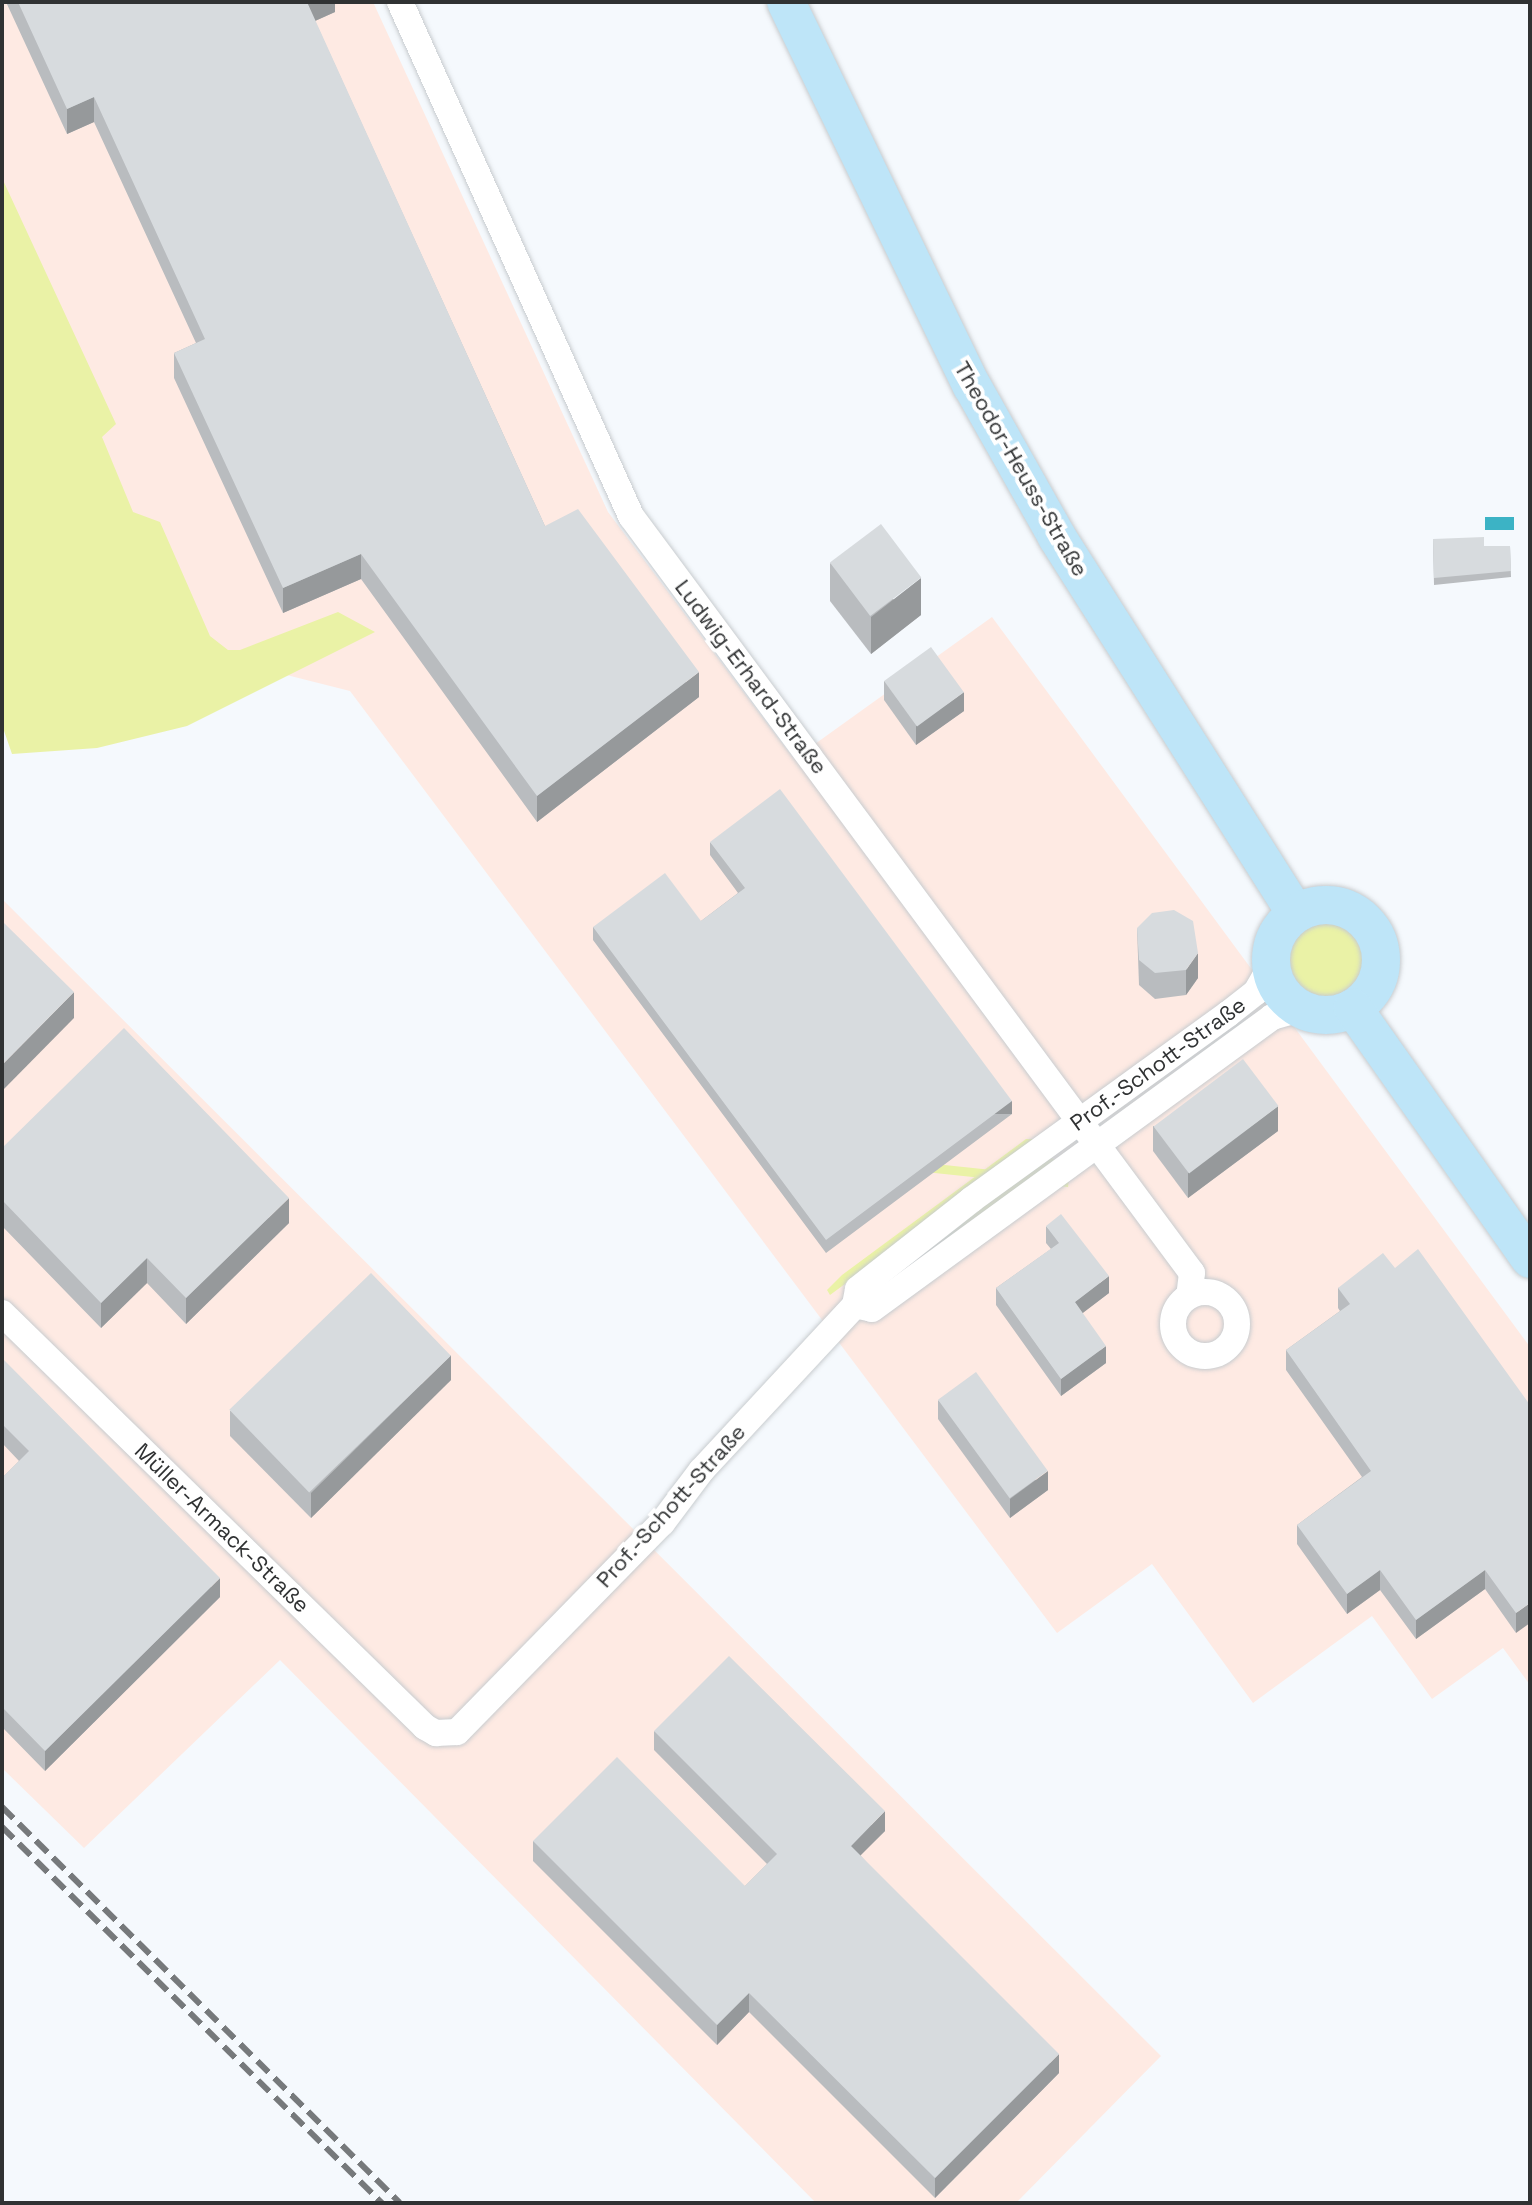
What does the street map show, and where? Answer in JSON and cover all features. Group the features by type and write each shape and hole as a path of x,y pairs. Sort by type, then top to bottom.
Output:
{"main road":[{"name":"Theodor-Heuss-Straße","path":"786,2 882,209 979,400 1057,537 1296,914"},
{"path":"1320,905 1344,908 1373,932 1381,968 1372,991 1353,1008 1327,1015 1300,1009 1280,991 1271,966 1276,936 1296,914 1320,905"},
{"path":"1353,1008 1530,1259"}],"street":[{"name":"Ludwig-Erhard-Straße","path":"400,2 631,516 1078,1124 1192,1273 1189,1296"},
{"name":"Prof.-Schott-Straße","path":"448,1734 464,1727 662,1523 701,1471 855,1305 858,1289 1249,998 1271,966"},
{"name":"Prof.-Schott-Straße","path":"855,1305 872,1309 1272,1017 1300,1009"},
{"name":"Müller-Armack-Straße","path":"2,1313 425,1727 448,1734"}],"shaded area":[{"path":"2,2 373,2 608,512 794,759 992,617 1530,1347 1530,1685 1503,1648 1432,1699 1372,1616 1253,1703 1152,1564 1057,1633 350,691 192,651 2,217"},
{"path":"2,899 1161,2056 1016,2203 816,2203 280,1660 84,1848 2,1768"}],"green space":[{"path":"2,178 116,424 102,437 133,512 160,522 210,636 228,650 240,650 338,612 375,632 187,726 97,748 12,754 2,725"},
{"path":"1325,917 1342,920 1356,930 1366,944 1369,961 1366,978 1356,992 1342,1002 1325,1005 1308,1002 1294,992 1284,978 1281,961 1284,944 1294,930 1308,920"},
{"path":"1026,1139 1041,1139 830,1295 827,1290 842,1275"},
{"path":"809,1151 1069,1178 1068,1187 808,1160"},
{"path":"1050,1157 1055,1160 872,1301 866,1292"}],"water":[{"path":"1485,517 1514,517 1514,530 1485,530"}],"building":[{"path":"18,2 307,2 545,526 578,509 699,672 537,796 361,554 283,588 174,353 205,339 94,97 67,109"},
{"path":"881,524 921,578 870,616 830,563"},
{"path":"1484,537 1484,546 1510,546 1511,571 1434,578 1433,539"},
{"path":"931,647 964,692 917,726 884,681"},
{"path":"780,789 1012,1101 826,1240 593,927 665,873 701,921 745,888 710,842"},
{"path":"1174,910 1193,921 1198,953 1186,970 1155,973 1139,960 1137,928 1152,913"},
{"path":"2,921 74,992 2,1065"},
{"path":"124,1028 289,1198 186,1298 147,1258 101,1303 2,1200 2,1148"},
{"path":"1243,1059 1279,1106 1189,1174 1154,1126"},
{"path":"1061,1214 1109,1276 1075,1302 1106,1346 1061,1379 996,1288 1059,1243 1046,1226"},
{"path":"1418,1249 1530,1405 1530,1603 1516,1613 1485,1570 1416,1620 1380,1570 1347,1594 1297,1525 1371,1471 1286,1350 1350,1304 1338,1288 1383,1253 1395,1268"},
{"path":"371,1273 451,1356 309,1493 229,1410"},
{"path":"4,1360 220,1578 45,1751 2,1707 2,1478 29,1451 2,1424"},
{"path":"976,1372 1048,1471 1010,1498 938,1400"},
{"path":"729,1656 885,1811 851,1846 1059,2054 935,2178 749,1993 717,2025 533,1841 617,1757 745,1886 777,1854 654,1731"}],"railway":[{"path":"2,1807 400,2203"},
{"path":"2,1827 382,2203"}]}
